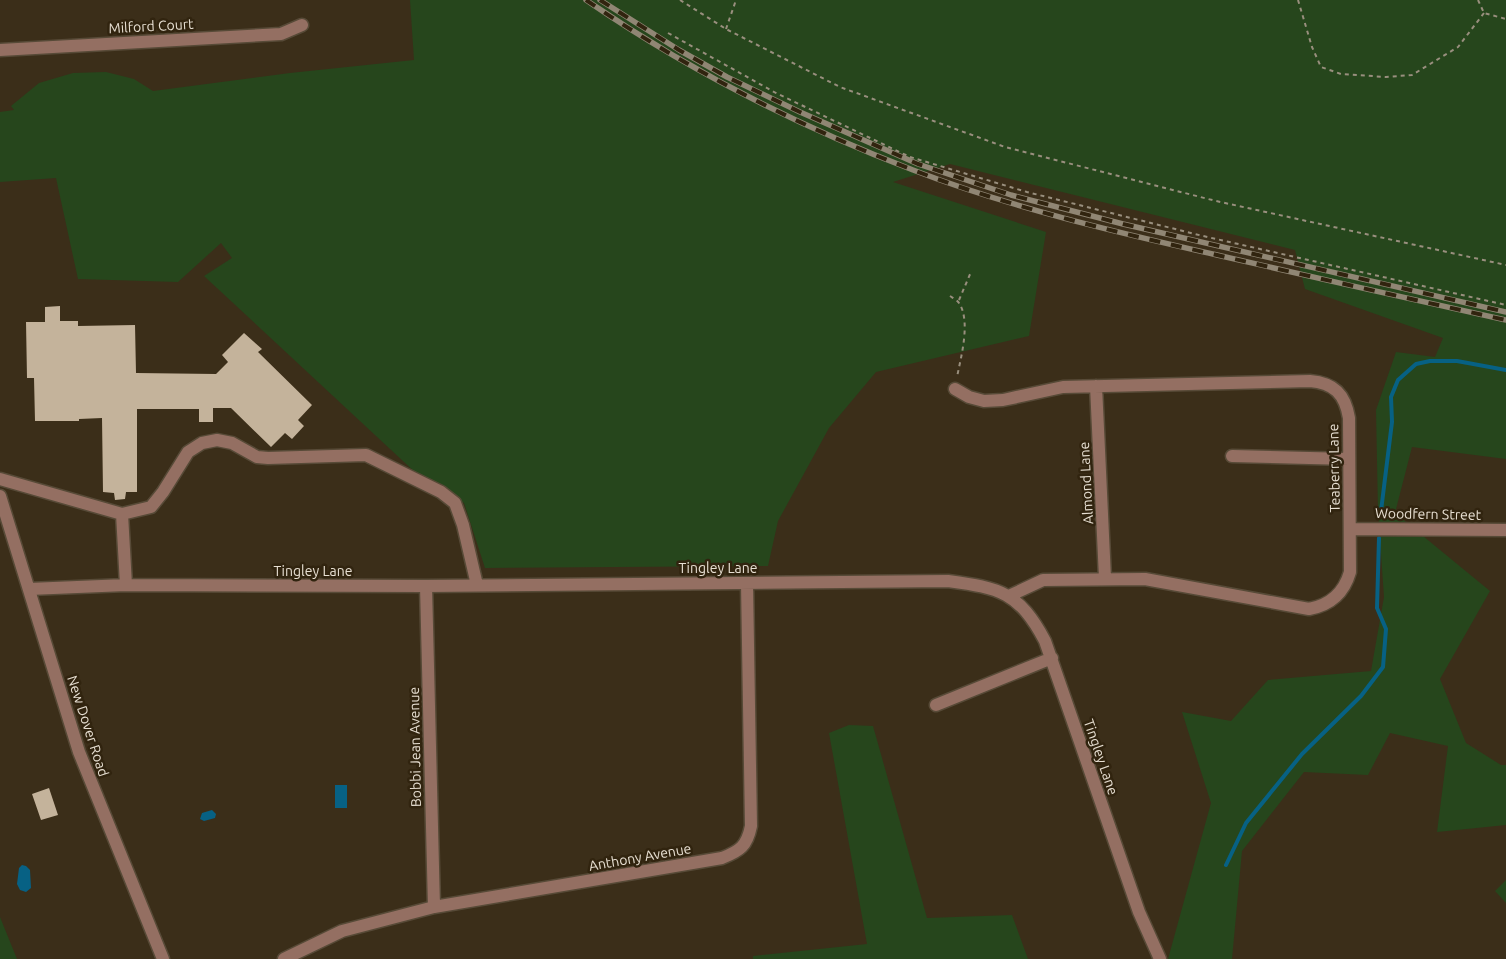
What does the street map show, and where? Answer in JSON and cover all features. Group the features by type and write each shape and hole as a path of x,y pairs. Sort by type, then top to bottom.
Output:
{"street":[{"name":"Milford Court","path":"0,50 281,34 302,25"},
{"name":"Teaberry Lane","path":"955,389 969,397 984,401 1002,400 1063,387 1320,382 1337,390 1347,407 1350,565 1347,581 1340,593 1334,599 1318,608 1309,609 1145,579 1043,580 1009,596"},
{"name":"Almond Lane","path":"1096,386 1105,578"},
{"path":"0,479 122,514 151,507 163,492 188,452 202,443 217,440 232,443 256,457 268,458 366,456 442,492 455,503 464,525 477,585"},
{"path":"1232,456 1349,458"},
{"name":"New Dover Road","path":"0,496 79,752 162,959"},
{"path":"122,514 126,585"},
{"name":"Woodfern Street","path":"1350,529 1506,530"},
{"name":"Tingley Lane","path":"28,589 126,585 426,586 948,581 976,585 1009,596 1030,614 1045,641 1136,904 1160,959"},
{"name":"Anthony Avenue","path":"284,959 342,931 434,907 722,858 742,847 749,838 752,826 747,583"},
{"name":"Bobbi Jean Avenue","path":"426,586 434,907"},
{"path":"936,705 1052,658"}],"path":[{"path":"680,0 726,28 840,87 1006,147 1216,201 1506,265"},
{"path":"726,28 736,0"},
{"path":"1298,0 1312,47 1321,67 1341,74 1386,77 1412,75 1458,47 1484,13"},
{"path":"1478,0 1484,13 1506,19"},
{"path":"668,33 776,93 910,157 1027,192 1203,236 1506,305"},
{"path":"955,389 964,340 962,310 959,301 971,272"},
{"path":"950,296 959,301"}],"green space":[{"path":"410,0 1506,0 1506,459 1412,447 1395,513 1490,591 1440,679 1466,743 1501,765 1506,765 1506,825 1437,832 1448,746 1390,733 1368,775 1304,772 1242,851 1232,959 1168,959 1211,803 1182,712 1231,721 1268,680 1371,671 1384,597 1378,511 1376,410 1396,352 1435,357 1443,338 1305,289 1295,250 950,164 893,182 1046,232 1029,336 876,372 829,428 778,521 768,566 485,568 464,503 418,475 204,276 232,258 221,243 178,282 78,279 56,178 0,182 0,112 14,110 11,106 39,83 73,73 106,72 134,79 153,91 290,73 414,60"},
{"path":"849,725 873,726 927,918 1012,915 1028,959 753,959 753,956 867,944 829,733"},
{"path":"1506,880 1506,903 1495,891"},
{"path":"0,917 17,959 0,959"}],"water":[{"path":"335,785 347,785 347,808 335,808"},
{"path":"212,810 216,814 215,818 204,821 200,819 202,813"},
{"path":"22,865 30,870 31,888 26,892 20,890 17,884 19,868"}],"building":[{"path":"60,306 60,321 78,321 78,326 135,325 136,373 216,374 228,362 222,355 244,333 262,349 258,352 312,405 298,420 304,426 292,439 285,433 271,447 231,408 213,408 213,422 199,422 199,409 137,409 137,492 126,492 125,499 115,500 114,493 103,492 102,418 79,419 79,421 35,421 34,378 27,378 26,322 45,322 45,307"},
{"path":"49,788 58,815 41,820 32,794"}],"waterway":[{"path":"1381,511 1392,422 1391,397 1398,380 1416,364 1430,361 1457,361 1506,370"},
{"path":"1226,865 1246,823 1302,754 1361,696 1383,667 1386,629 1377,608 1379,538"}],"railway":[{"path":"586,0 664,50 745,95 828,135 950,184 1026,208 1102,228 1506,320"},
{"path":"600,0 679,50 727,77 800,112 918,164 1011,195 1123,224 1506,312"}]}
